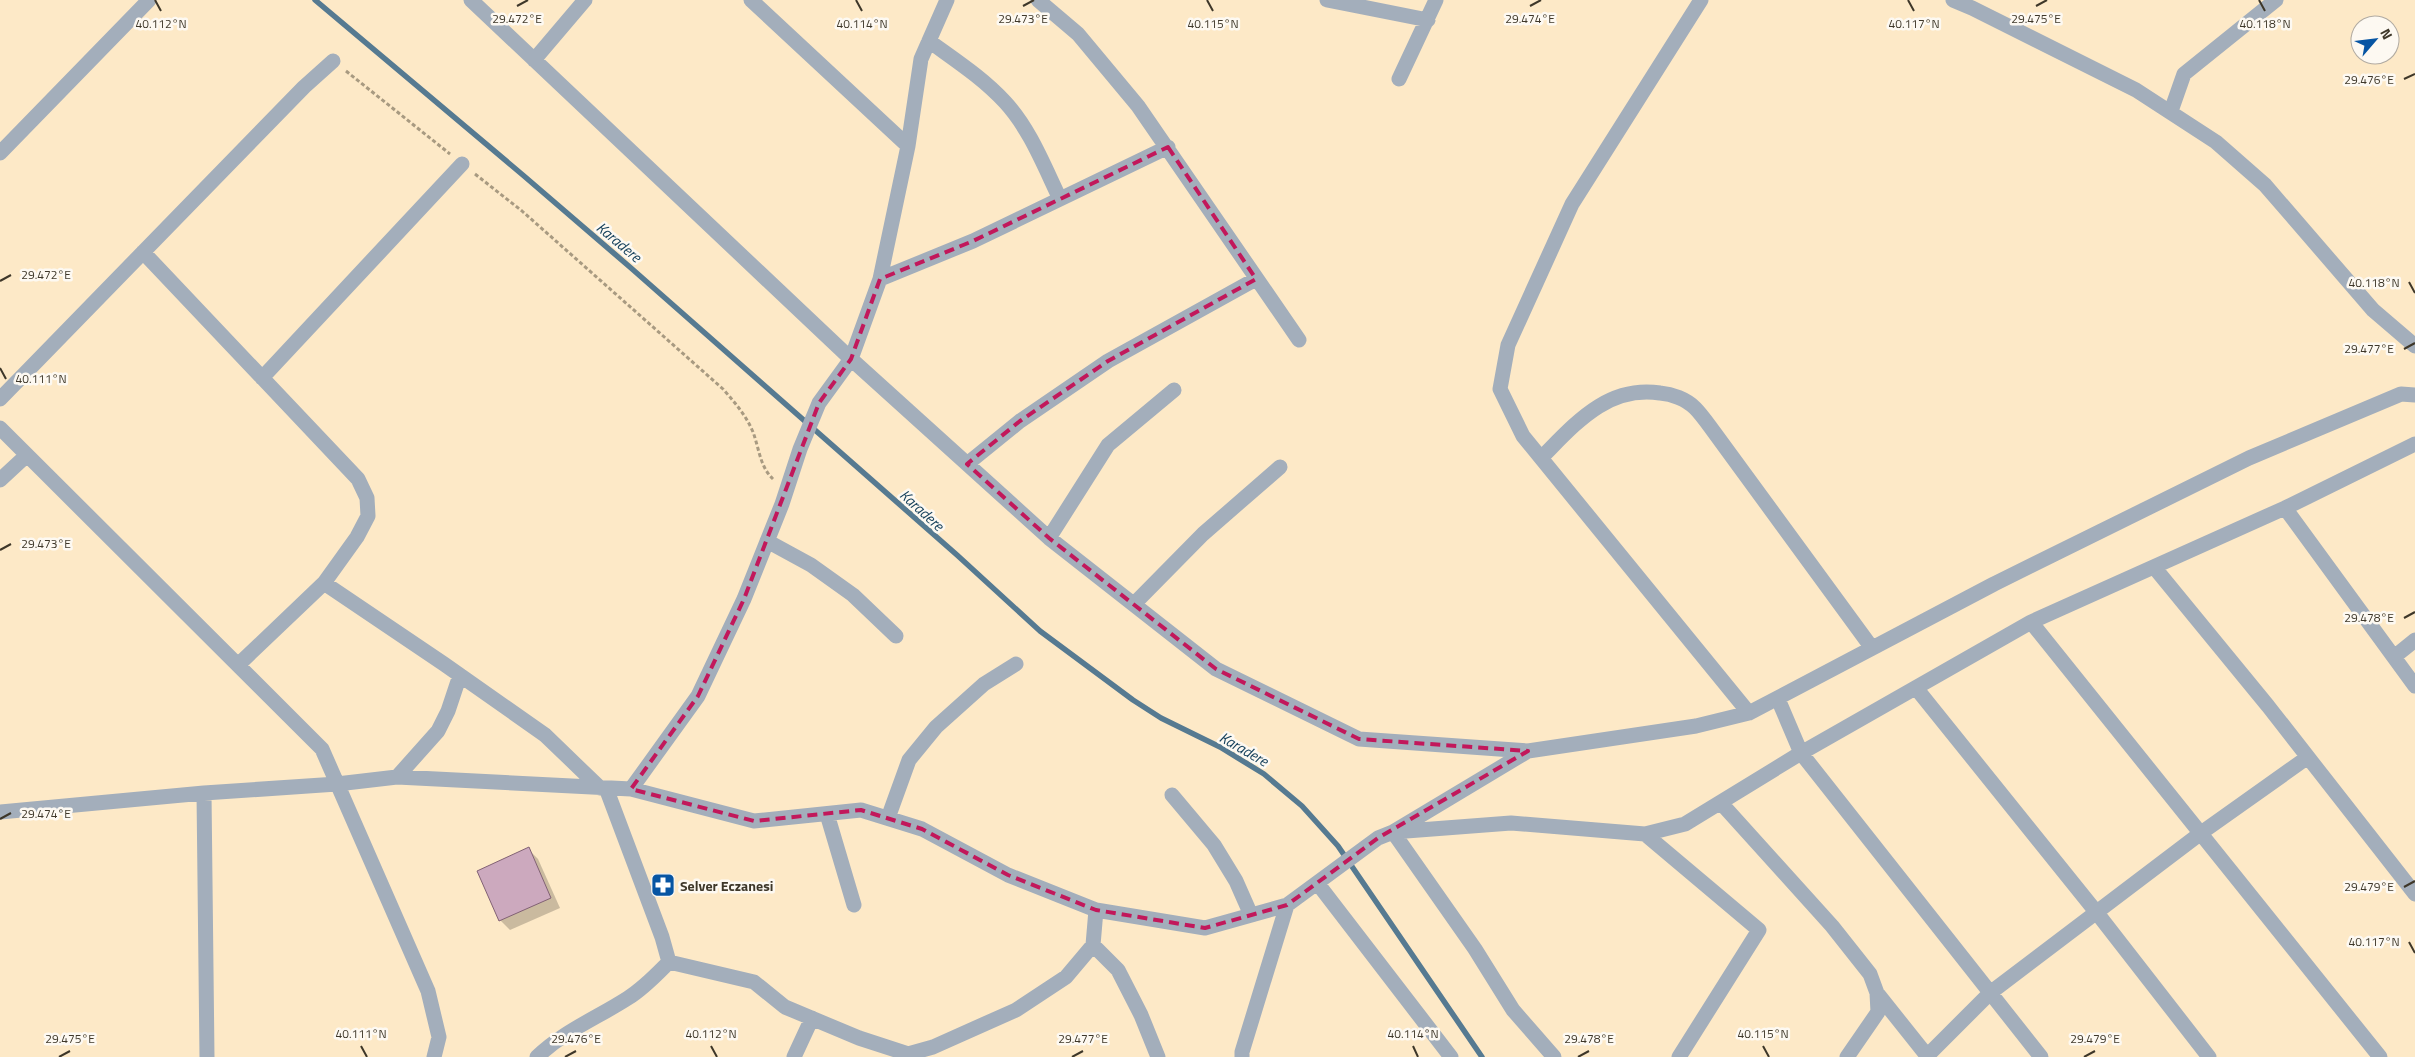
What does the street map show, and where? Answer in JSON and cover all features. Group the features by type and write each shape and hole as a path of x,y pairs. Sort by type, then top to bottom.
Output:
{"street":[{"path":"0,153 150,0"},
{"path":"471,0 851,359 1049,538 1216,669 1359,738 1528,751 1696,726 1748,713 1778,699 1994,584 2249,458 2401,394 2415,395"},
{"path":"534,60 585,0"},
{"path":"751,0 908,146"},
{"path":"631,789 698,696 744,599 819,403 851,359 880,279 908,146 922,59 947,0"},
{"path":"1038,0 1084,41 1132,98 1299,340"},
{"path":"1328,0 1428,20"},
{"path":"1398,79 1436,0"},
{"path":"1701,0 1572,204 1508,345 1500,389 1523,436 1748,713"},
{"path":"1953,0 2136,90 2216,142 2265,185 2373,310 2415,346"},
{"path":"2171,111 2184,74 2276,0"},
{"path":"929,42 981,80 1005,102 1022,124 1060,199"},
{"path":"0,399 304,87 333,61"},
{"path":"880,279 972,241 1168,148"},
{"path":"262,378 462,164"},
{"path":"143,252 358,479 367,498 368,516 357,537 324,584 238,665"},
{"path":"967,464 1020,421 1108,361 1256,279"},
{"path":"1049,538 1108,445 1174,390"},
{"path":"1541,458 1585,414 1610,399 1624,394 1652,391 1678,397 1694,407 1714,432 1872,648"},
{"path":"0,428 322,749 428,991 439,1038 434,1057"},
{"path":"1393,832 1511,823 1645,834 1685,824 1801,753 2031,622 2285,508 2415,444"},
{"path":"0,480 27,455"},
{"path":"1134,604 1203,534 1280,467"},
{"path":"2285,508 2415,686"},
{"path":"767,541 811,565 853,595 896,636"},
{"path":"2154,567 2308,757 2415,894"},
{"path":"324,584 546,735 603,788 662,937 669,962"},
{"path":"2031,622 2380,1057"},
{"path":"2394,657 2415,640"},
{"path":"888,818 909,760 936,727 984,684 1016,664"},
{"path":"397,777 438,731 448,711 460,675"},
{"path":"1916,688 2097,913 2209,1057"},
{"path":"1778,699 1801,753 2041,1057"},
{"path":"0,812 204,793 337,784 397,777 631,789 754,821 861,810 922,829 1008,875 1096,910 1205,928 1287,905 1331,875 1378,838 1393,832 1528,751"},
{"path":"1877,993 1927,1056 1990,993 2308,757"},
{"path":"204,793 207,1057"},
{"path":"1172,795 1214,845 1236,881 1251,915"},
{"path":"1721,803 1832,926 1870,974 1877,993 1878,1012 1848,1057"},
{"path":"827,814 854,905"},
{"path":"1393,832 1475,948 1513,1010 1554,1057"},
{"path":"1645,834 1759,930 1679,1057"},
{"path":"1318,884 1451,1057"},
{"path":"1242,1057 1287,905"},
{"path":"669,962 754,982 785,1007 858,1038 908,1055 933,1047 1016,1010 1066,977 1093,945 1096,910"},
{"path":"1093,945 1118,970 1141,1015 1158,1057"},
{"path":"537,1057 554,1040 629,998 650,982 669,962"},
{"path":"794,1057 812,1018"}],"path":[{"path":"333,61 522,211 723,389 745,416 753,431 764,467 771,477 786,490"}],"highlighted area":[{"path":"1168,147 1256,279 1108,361 1020,421 967,464 1049,538 1216,669 1359,739 1528,751 1378,838 1287,905 1205,928 1096,910 1008,875 922,829 861,810 754,821 631,789 698,696 744,599 819,403 851,359 880,279 973,241"}],"building":[{"path":"529,847 551,898 499,921 477,871"}],"waterway":[{"name":"Karadere","path":"315,0 631,268 957,555 1040,631 1133,700 1161,718 1220,747 1264,774 1302,806 1338,846 1482,1057"}],"place":[{"name":"Selver Eczanesi","path":"663,885"}]}
